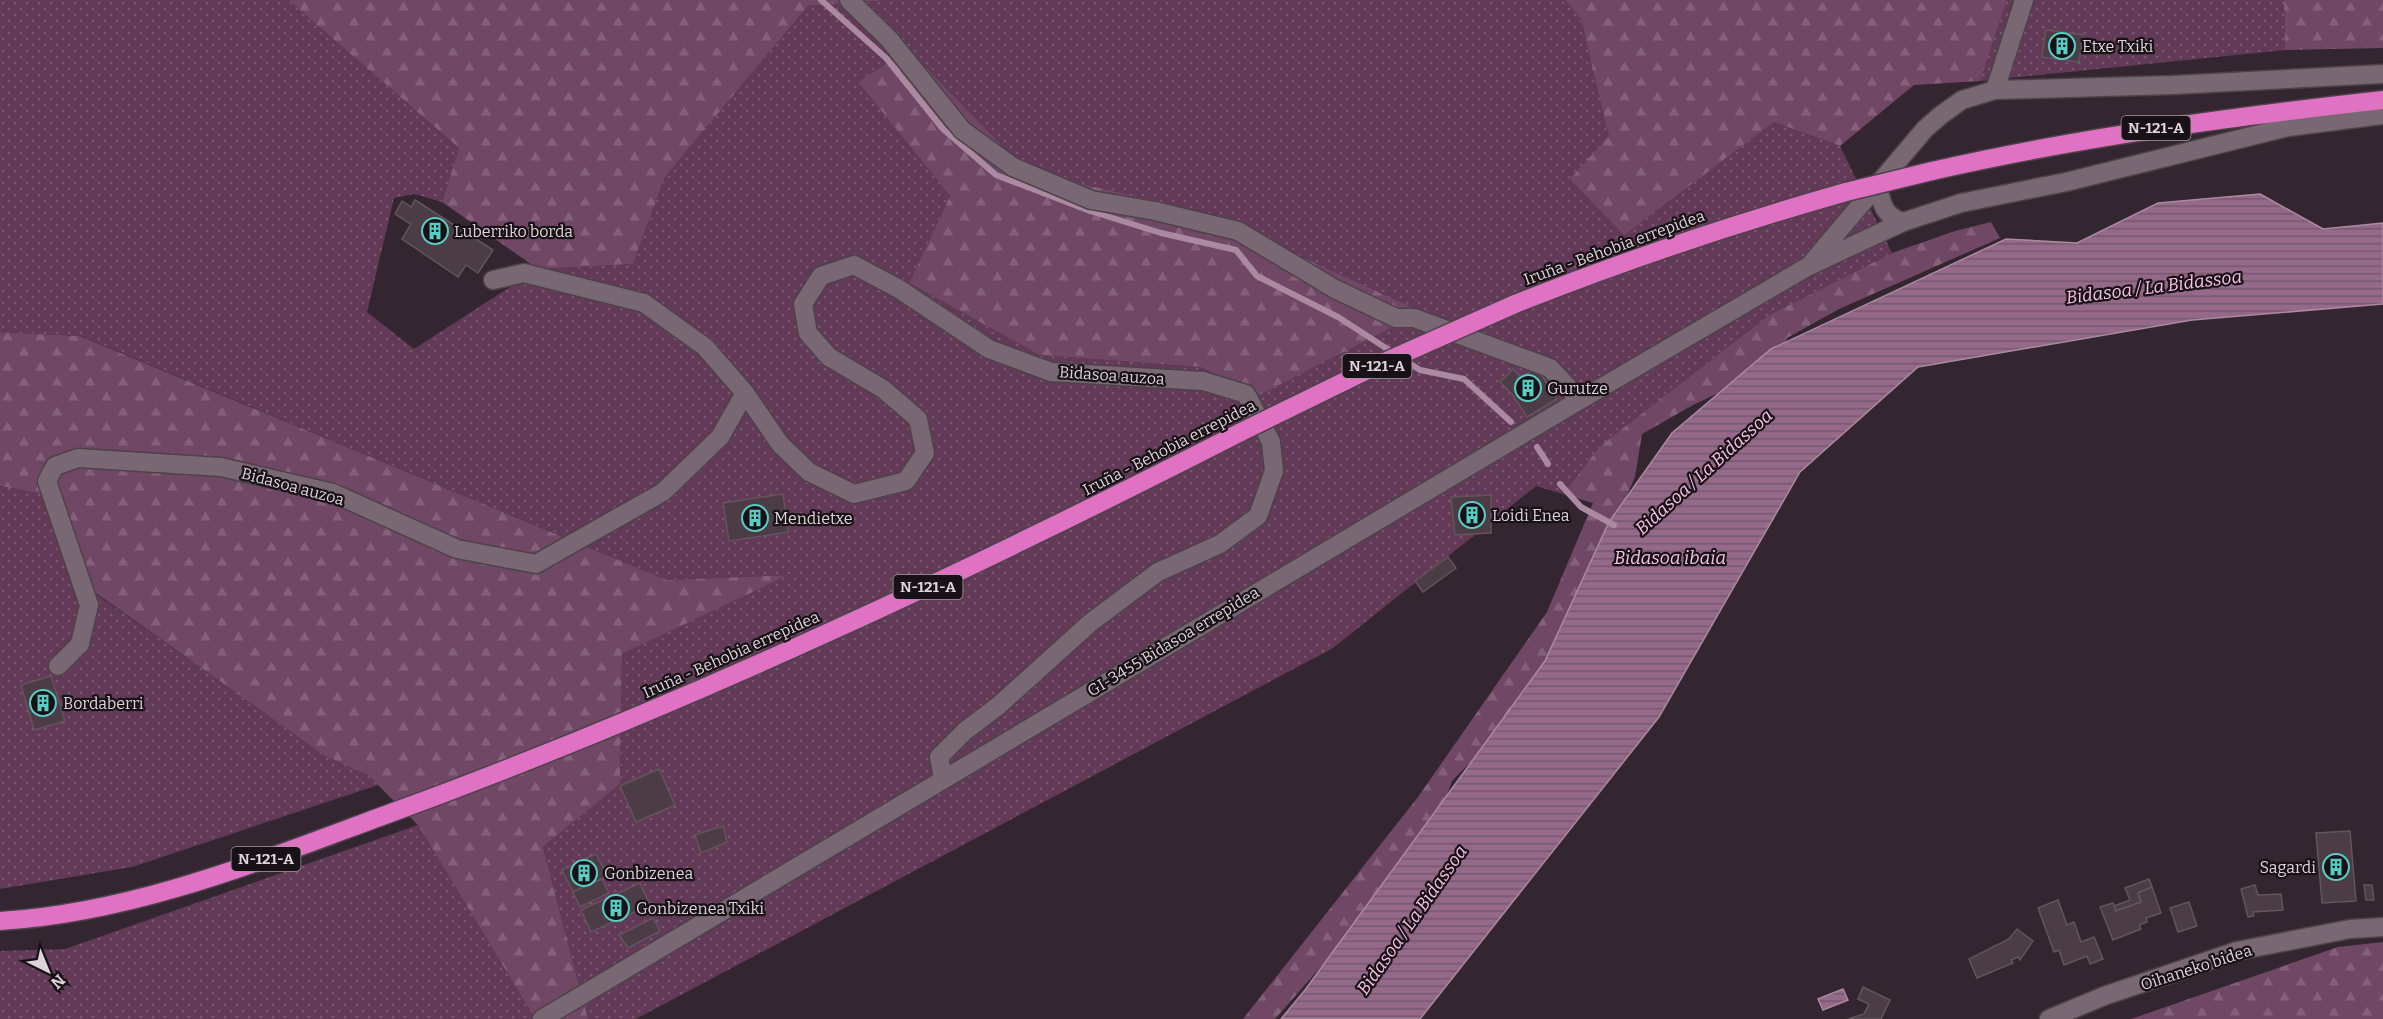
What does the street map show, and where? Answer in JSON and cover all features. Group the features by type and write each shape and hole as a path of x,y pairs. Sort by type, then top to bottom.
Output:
{"highway":[{"name":"Iruña - Behobia errepidea","path":"0,921 99,907 185,885 271,857 430,799 608,728 709,686 909,596 1019,544 1382,363 1515,304 1669,246 1846,192 2063,143 2166,126 2383,99"}],"street":[{"path":"849,0 889,39 962,130 1013,166 1091,200 1155,210 1238,231 1335,289 1396,318 1414,318 1550,368 1580,400"},
{"path":"1995,90 2024,0"},
{"path":"1807,267 1878,187 1925,129 1962,100 1995,90 2173,85 2383,74"},
{"path":"1807,267 1903,222 1961,202 2066,182 2252,135 2346,118 2383,115"},
{"path":"1878,187 1882,207 1887,215 1903,222"},
{"name":"Bidasoa auzoa","path":"493,280 524,273 644,303 705,347 745,393 780,444 809,472 854,494 906,481 925,453 918,419 884,389 829,357 808,333 803,304 820,276 854,266 899,289 989,349 1051,372 1203,381 1246,394 1271,442 1274,471 1258,516 1220,544 1158,572 1090,623 998,706 965,731 939,757 943,778"},
{"name":"GI-3455 Bidasoa errepidea","path":"542,1019 943,778 1807,267"},
{"name":"Bidasoa auzoa","path":"58,666 81,644 89,606 47,481 55,466 78,458 220,466 333,494 457,549 536,564 663,492 720,437 745,393"},
{"name":"Oihaneko bidea","path":"2049,1019 2104,996 2236,951 2350,929 2383,927"}],"shaded area":[{"path":"0,0 288,0 459,148 442,202 414,194 394,198 367,312 414,349 538,269 633,264 665,177 808,6 890,0 1565,0 1581,19 1610,136 1624,234 1774,122 1840,146 1892,253 1769,315 1600,446 1563,494 1536,486 1333,648 636,1019 588,1019 543,847 620,784 622,654 787,575 667,580 81,336 0,332","holes":["908,49 1028,172 1259,395 1200,367 1039,355 909,283 950,196 858,82"]},
{"path":"2007,0 2284,0 2285,50 1980,81"},
{"path":"0,486 57,497 93,592 324,754 368,775 378,785 132,867 0,889"},
{"path":"418,825 535,1019 0,1019 0,951 65,949"}],"green space":[{"path":"288,0 890,0 808,6 665,177 633,264 538,269 442,202 459,148"},
{"path":"1565,0 2007,0 1980,81 1914,85 1840,146 1774,122 1624,235 1570,179 1609,136 1581,19"},
{"path":"2284,0 2383,0 2383,48 2285,50"},
{"path":"908,49 1028,172 1200,211 1422,312 1259,395 1200,367 1039,355 909,283 950,196 858,82"},
{"path":"1991,222 2000,238 1839,309 1787,338 1773,367 1693,405 1642,434 1635,477 1589,581 1530,701 1452,781 1430,842 1275,1019 1243,1019 1418,797 1547,612 1593,503 1563,494 1600,446 1769,315 1892,253 1955,231"},
{"path":"0,332 80,336 667,580 788,575 622,654 620,784 543,847 588,1019 535,1019 418,825 368,775 324,755 93,591 57,497 0,486"},
{"path":"2383,942 2383,1019 2131,1019 2338,947"}],"water":[{"name":"Bidasoa ibaia","path":"2260,194 2323,229 2383,223 2383,304 2192,320 1918,367 1800,472 1659,717 1420,1019 1281,1019 1305,990 1545,661 1609,522 1672,433 1771,349 2006,239 2077,243 2158,203"},
{"path":"1843,989 1848,1000 1823,1010 1818,999"}],"building":[{"name":"Etxe Txiki","path":"2046,30 2083,35 2079,62 2042,57"},
{"name":"Luberriko borda","path":"415,200 493,250 478,273 466,265 458,277 402,239 411,224 395,214 402,201 411,207"},
{"name":"Gurutze","path":"1537,368 1557,399 1527,417 1512,394 1500,382 1513,369 1521,377"},
{"name":"Mendietxe","path":"783,494 788,532 729,541 723,503"},
{"name":"Loidi Enea","path":"1491,495 1491,533 1455,535 1451,497"},
{"path":"1448,557 1456,568 1423,592 1415,581"},
{"name":"Bordaberri","path":"51,676 65,721 34,730 21,685"},
{"path":"659,769 675,805 636,822 620,786"},
{"path":"723,826 727,842 701,853 695,835"},
{"name":"Sagardi","path":"2350,831 2356,901 2322,903 2316,833"},
{"name":"Gonbizenea","path":"596,854 607,876 573,892 562,870"},
{"name":"Gonbizenea","path":"602,879 609,893 580,907 573,892"},
{"path":"2149,879 2152,887 2138,893 2141,902 2116,911 2114,906 2130,900 2125,888"},
{"name":"Gonbizenea Txiki","path":"640,883 650,905 591,932 581,910"},
{"path":"2255,885 2258,895 2281,894 2283,910 2253,912 2254,916 2248,917 2241,889"},
{"path":"2364,885 2372,885 2374,900 2366,900"},
{"path":"2152,887 2161,913 2146,918 2147,922 2139,925 2141,929 2113,940 2100,907 2113,903 2116,911 2141,902 2138,893"},
{"path":"2058,900 2067,925 2074,922 2081,942 2094,937 2103,959 2090,964 2087,956 2064,965 2059,950 2054,952 2038,908"},
{"path":"2189,902 2197,926 2178,932 2170,908"},
{"path":"653,918 660,931 628,948 619,935"},
{"path":"2017,929 2033,941 2020,960 2018,957 2011,960 2013,963 1977,978 1969,959 2009,939"},
{"path":"1863,987 1890,1000 1881,1019 1848,1019 1864,1014 1869,1004 1858,999"}],"waterway":[{"path":"821,0 886,58 943,129 996,175 1090,211 1161,233 1236,250 1257,276 1338,317 1420,370 1464,379 1511,422"},
{"path":"1537,447 1548,464"},
{"path":"1560,484 1581,507 1614,525"}],"place":[{"name":"Etxe Txiki","path":"2062,46"},
{"name":"Luberriko borda","path":"435,231"},
{"name":"Gurutze","path":"1528,388"},
{"name":"Loidi Enea","path":"1472,515"},
{"name":"Mendietxe","path":"755,518"},
{"name":"Bordaberri","path":"43,703"},
{"name":"Sagardi","path":"2336,867"},
{"name":"Gonbizenea","path":"584,873"},
{"name":"Gonbizenea Txiki","path":"616,908"}],"water label":[{"name":"Bidasoa / La Bidassoa","path":"2154,287"},
{"name":"Bidasoa / La Bidassoa","path":"1704,472"},
{"name":"Bidasoa / La Bidassoa","path":"1412,920"}]}
